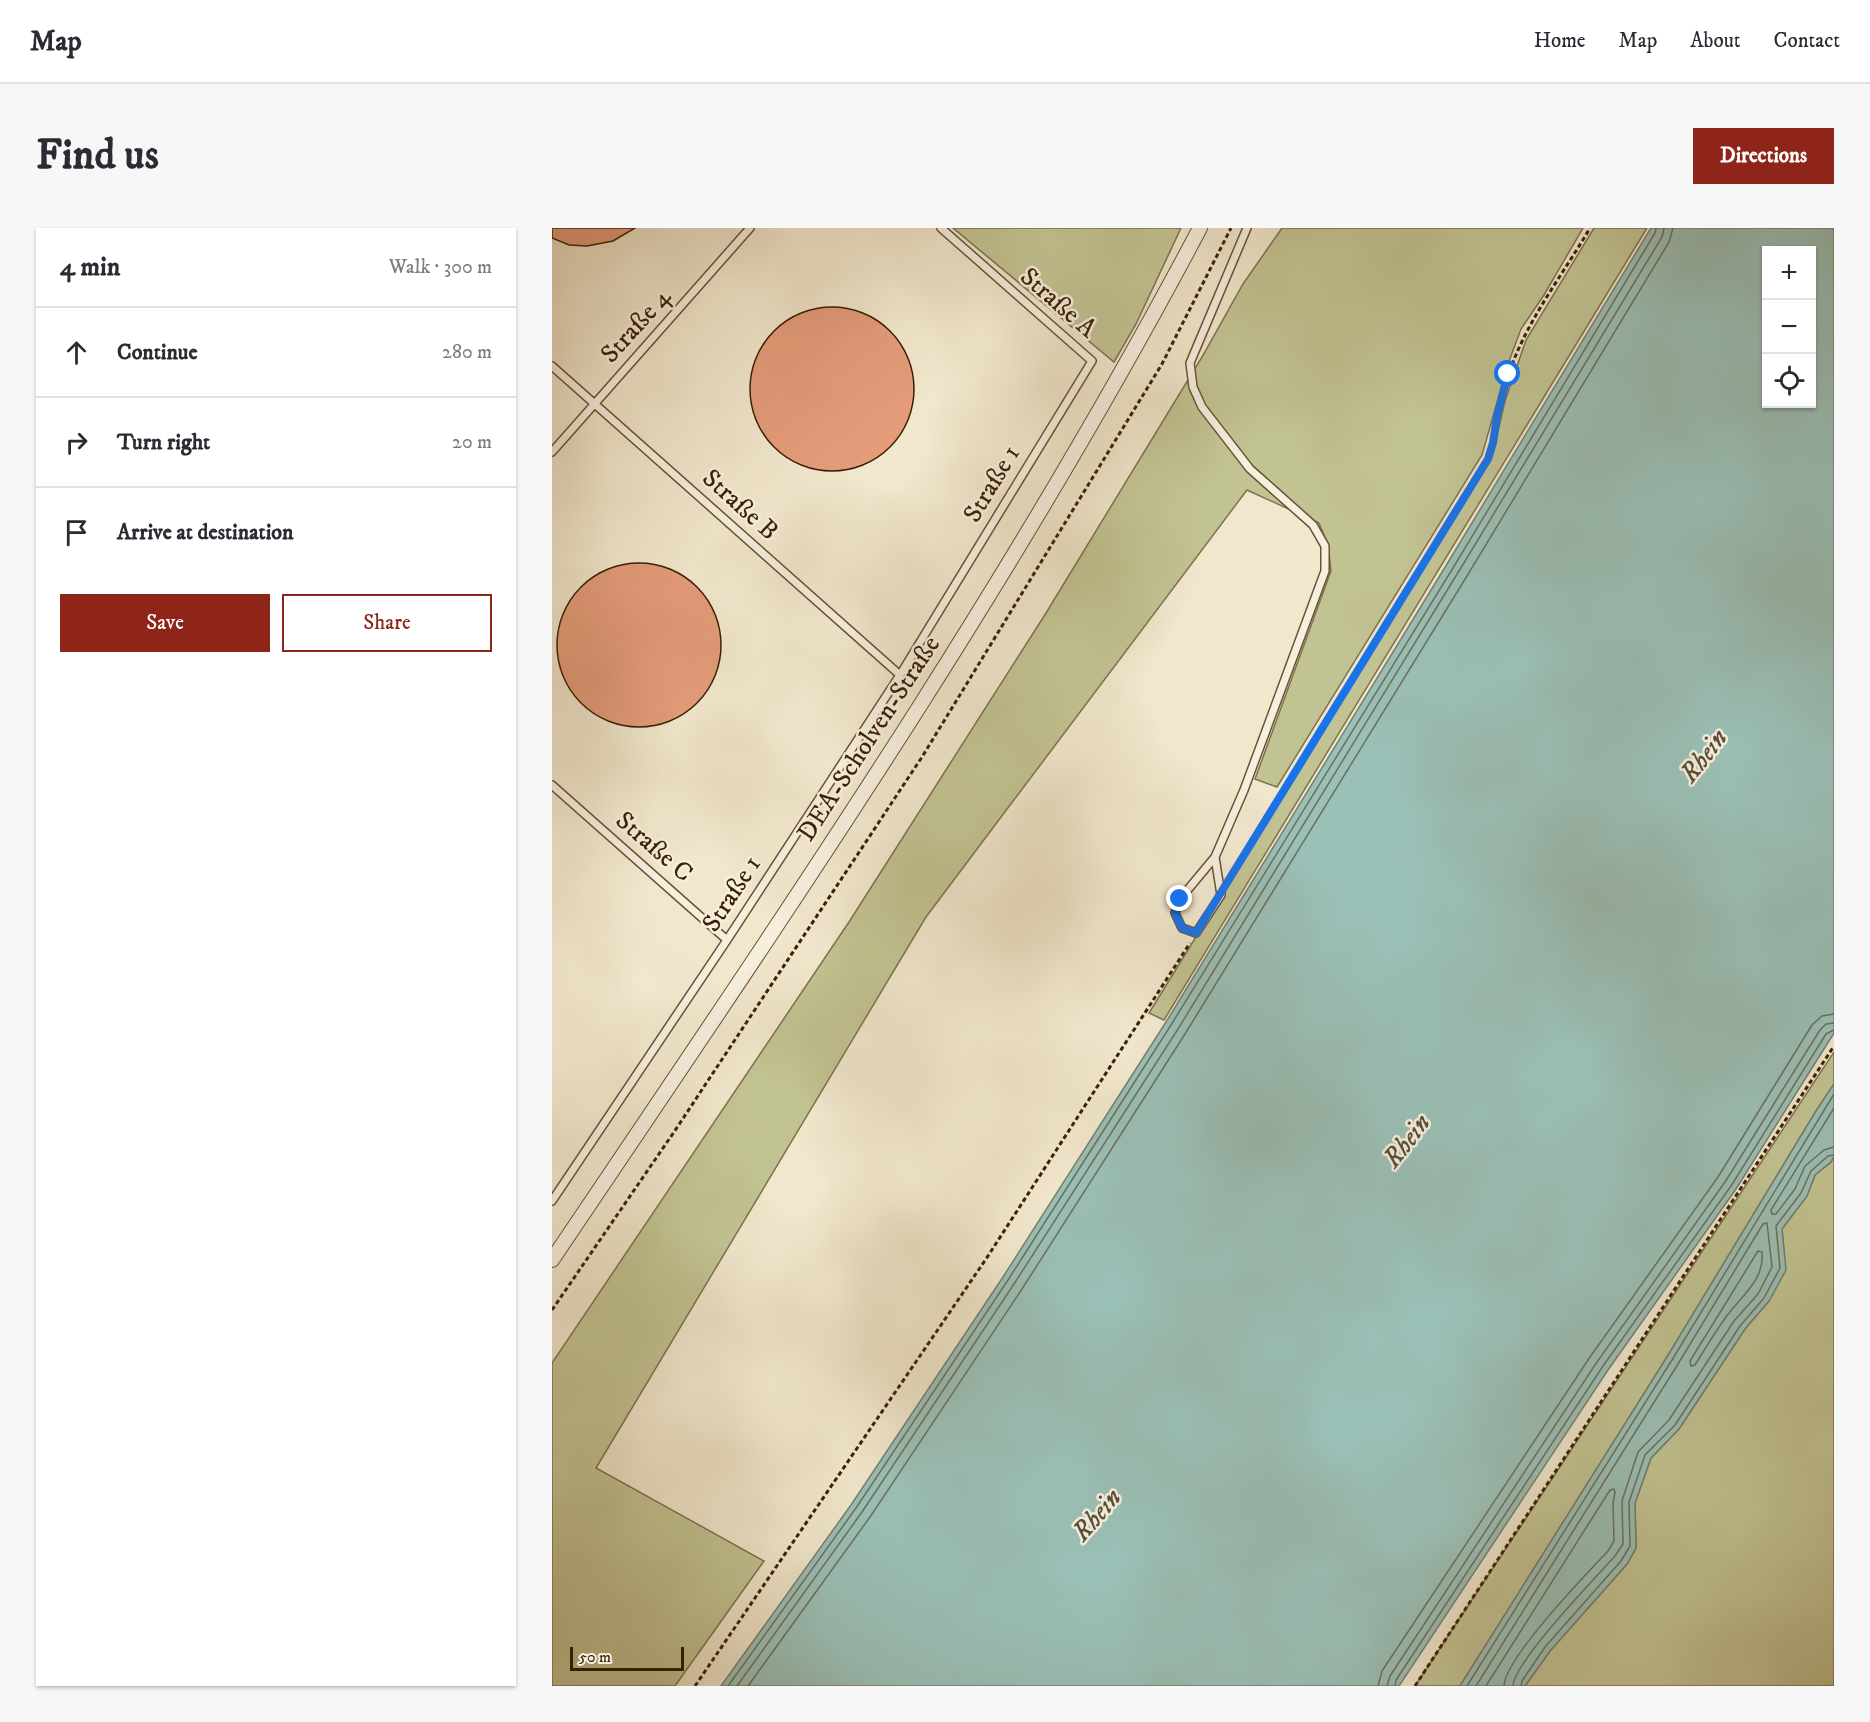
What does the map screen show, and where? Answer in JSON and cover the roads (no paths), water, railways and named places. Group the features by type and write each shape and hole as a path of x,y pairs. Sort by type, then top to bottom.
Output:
{"street":[{"name":"DEA-Scholven-Straße","path":"552,1260 795,898 987,600 1142,338 1200,228"}],"lane":[{"name":"Straße 4","path":"552,452 750,228"},
{"name":"Straße A","path":"941,228 1092,361"},
{"path":"1215,857 1221,895 1196,933 1182,928 1175,913 1180,899 1215,857 1244,790 1325,571 1325,546 1313,525 1250,469 1202,407 1193,387 1190,363 1247,228"},
{"name":"Straße 1","path":"552,1201 728,940 900,675 1092,361"},
{"name":"Straße B","path":"552,366 900,675"},
{"name":"Straße C","path":"552,785 728,940"}],"water":[{"name":"Rhein","path":"1651,228 1834,228 1834,1033 1736,1189 1608,1370 1399,1686 721,1686 851,1505 1003,1277 1166,1022"},
{"path":"1834,1084 1834,1156 1831,1162 1815,1175 1807,1196 1782,1229 1786,1270 1769,1301 1745,1329 1679,1429 1651,1458 1635,1503 1636,1548 1627,1564 1550,1651 1525,1686 1460,1686 1667,1357"}]}
